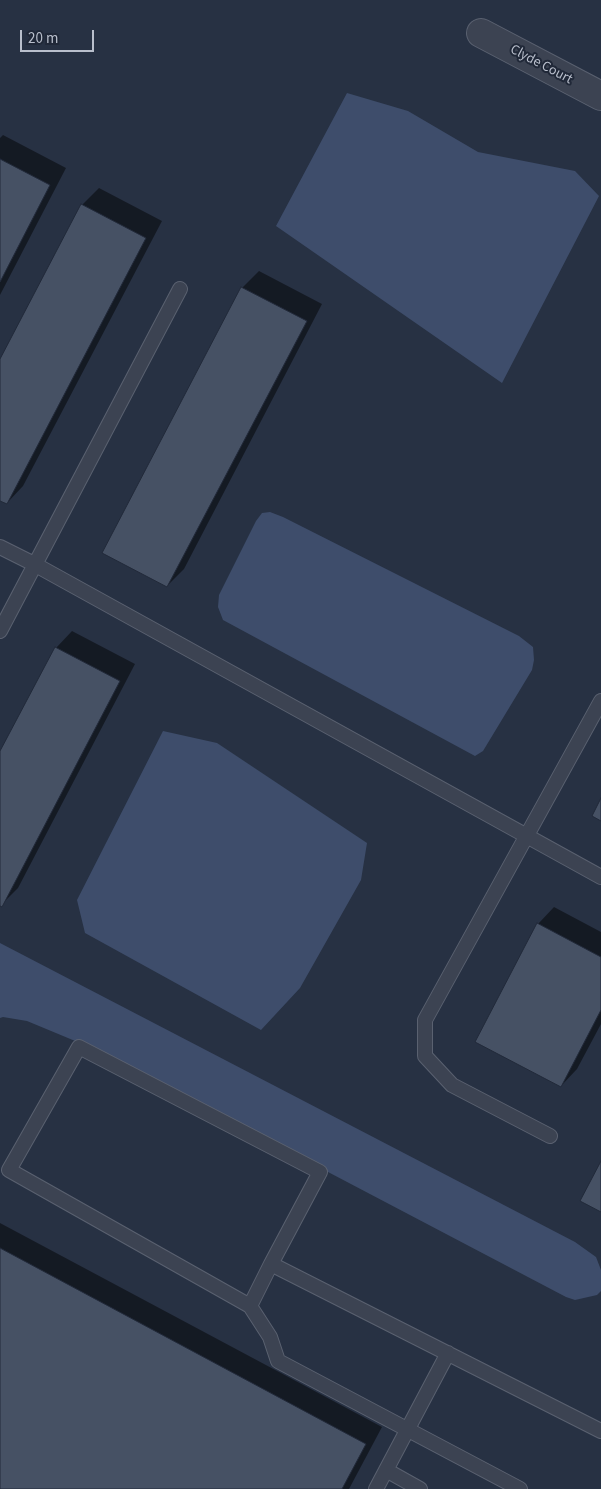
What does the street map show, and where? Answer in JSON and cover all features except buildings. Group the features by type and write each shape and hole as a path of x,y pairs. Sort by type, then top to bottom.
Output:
{"street":[{"name":"Clyde Court","path":"482,33 601,96"}],"lane":[{"path":"0,631 180,289"},
{"path":"0,548 34,564 601,877"},
{"path":"550,1136 452,1085 424,1056 425,1020 601,701"},
{"path":"250,1306 320,1172 79,1047 4,1168 250,1306 270,1337 278,1361 520,1489"},
{"path":"271,1264 601,1430"},
{"path":"376,1489 448,1353"},
{"path":"386,1470 420,1489"}],"water":[{"path":"347,93 408,111 478,152 575,171 599,196 502,383 276,226"},
{"path":"270,512 519,636 533,647 534,660 532,670 483,751 475,756 223,620 218,607 219,595 256,521 262,513"},
{"path":"163,731 217,743 367,843 361,880 300,988 261,1030 85,933 77,900"},
{"path":"0,943 575,1242 596,1257 601,1270 601,1291 597,1295 575,1300 566,1297 92,1048 27,1021 0,1018"}]}
